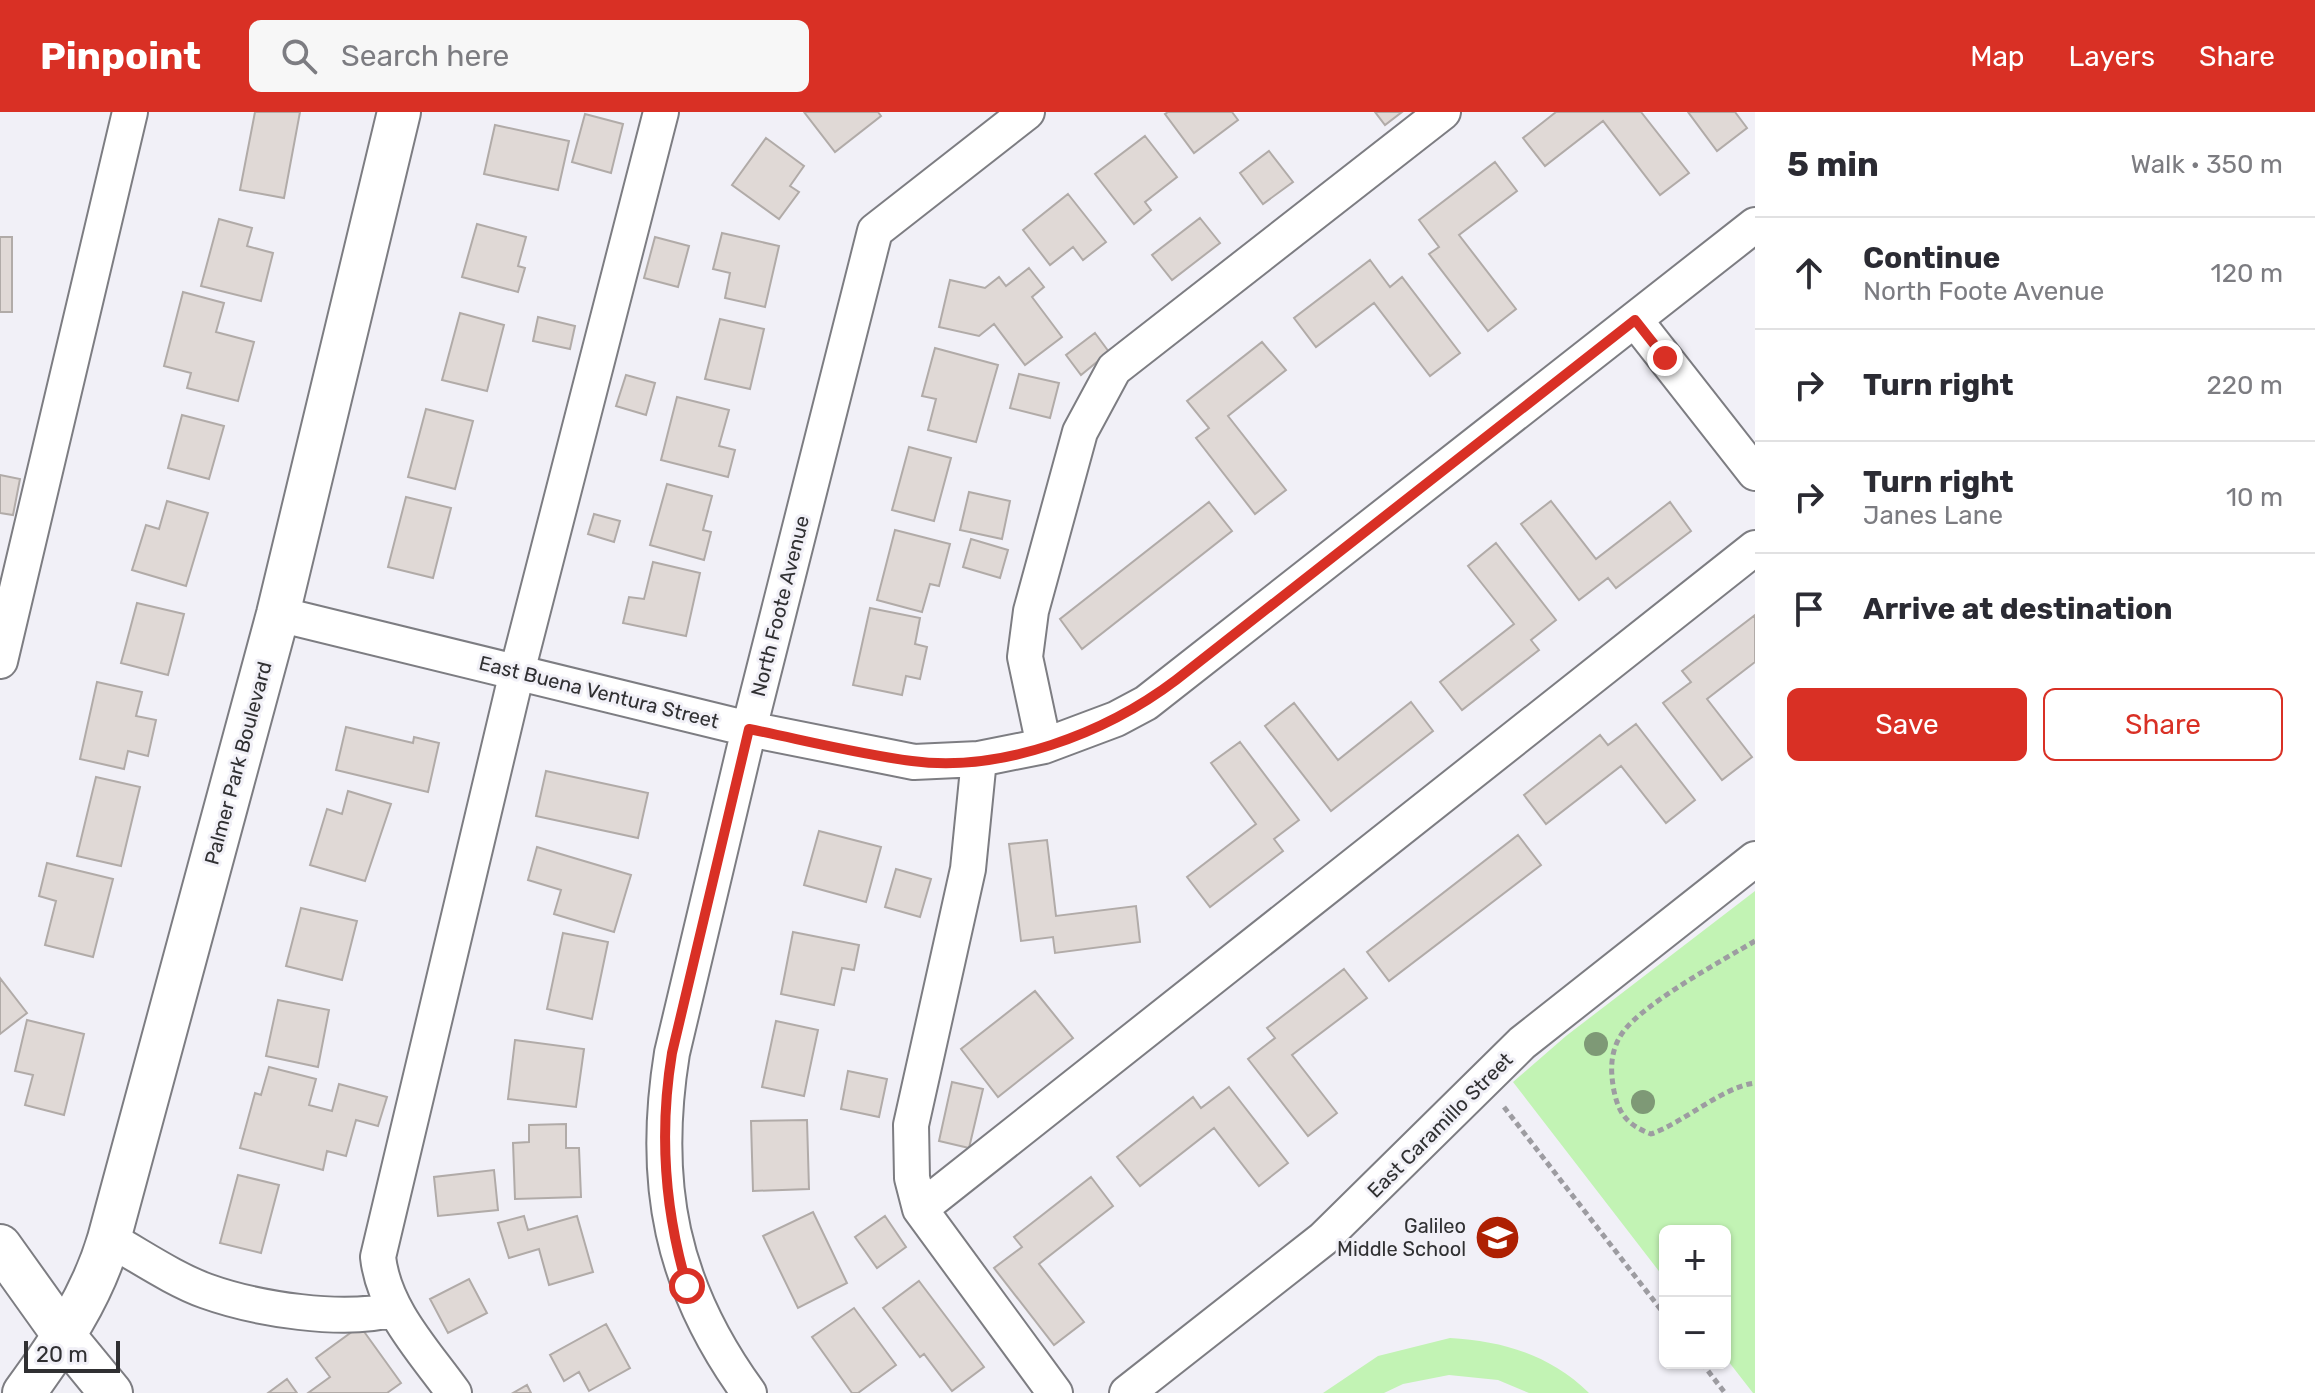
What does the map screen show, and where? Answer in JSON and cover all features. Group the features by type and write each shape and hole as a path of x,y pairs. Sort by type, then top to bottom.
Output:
{"main road":[{"name":"Palmer Park Boulevard","path":"24,1393 65,1337 100,1268 109,1239 278,614 399,112"},
{"path":"0,1246 65,1337 111,1393"}],"street":[{"path":"0,661 130,112"},
{"path":"454,1393 394,1309 381,1284 378,1257 517,672 661,112"},
{"name":"North Foote Avenue","path":"749,1393 705,1327 687,1286 674,1242 664,1144 665,1097 672,1053 749,729 875,231 1027,112"},
{"path":"1044,746 1025,657 1031,611 1080,432 1095,398 1114,369 1443,112"},
{"name":"East Buena Ventura Street","path":"278,614 749,729 914,762 979,759 1044,746 1116,719 1146,703 1755,225"},
{"path":"1635,320 1755,473"},
{"path":"920,1209 1755,548"},
{"path":"979,759 968,869 911,1125 912,1178 920,1209 1055,1393"},
{"name":"East Caramillo Street","path":"1127,1393 1323,1239 1480,1081 1569,1004 1755,859"},
{"path":"109,1239 205,1291 266,1305 337,1314 367,1316 394,1309"}],"path":[{"path":"1755,941 1694,977 1623,1031 1610,1071 1617,1108 1631,1126 1651,1134 1675,1125 1742,1085 1755,1083"},
{"path":"1480,1081 1659,1307"},
{"path":"1707,1369 1725,1393"}],"green space":[{"path":"1755,891 1755,1393 1731,1365 1731,1225 1659,1225 1659,1271 1513,1082 1566,1036"},
{"path":"1450,1338 1525,1352 1558,1369 1589,1393 1529,1393 1498,1380 1449,1375 1403,1384 1384,1393 1323,1393 1378,1356"}],"building":[{"path":"255,112 300,112 284,198 240,190"},
{"path":"804,112 878,112 881,116 835,152"},
{"path":"1232,112 1238,120 1194,153 1165,114"},
{"path":"1375,112 1402,112 1385,125"},
{"path":"1556,112 1641,112 1689,173 1660,195 1603,121 1545,166 1523,138"},
{"path":"1688,112 1735,112 1747,128 1717,151"},
{"path":"585,114 623,124 611,173 572,162"},
{"path":"495,125 569,141 558,190 484,174"},
{"path":"1145,136 1177,177 1145,202 1151,210 1134,224 1095,174"},
{"path":"766,138 804,166 790,186 799,192 779,219 732,185"},
{"path":"1269,151 1293,182 1263,204 1240,173"},
{"path":"1495,162 1517,191 1459,235 1516,309 1488,331 1429,254 1439,247 1419,220"},
{"path":"1068,194 1106,242 1083,260 1073,247 1050,265 1023,230"},
{"path":"1200,218 1220,243 1172,280 1152,255"},
{"path":"219,219 252,228 247,246 273,253 261,301 201,286"},
{"path":"477,224 526,237 518,266 525,268 518,292 462,277"},
{"path":"722,233 779,246 765,307 725,298 730,273 713,269"},
{"path":"0,237 12,237 12,312 0,312"},
{"path":"655,237 689,246 678,287 644,278"},
{"path":"1370,260 1390,287 1402,277 1460,353 1430,376 1374,303 1316,347 1294,318"},
{"path":"1029,268 1044,287 1032,297 1062,337 1025,365 994,324 979,336 939,327 950,280 985,288 999,277 1006,286"},
{"path":"183,292 224,303 216,332 254,342 238,401 187,388 191,373 164,366"},
{"path":"460,313 504,325 487,391 442,380"},
{"path":"538,317 575,326 570,349 533,341"},
{"path":"720,319 764,329 750,389 705,379"},
{"path":"1095,333 1109,352 1081,375 1066,355"},
{"path":"1262,342 1286,370 1228,416 1286,490 1255,514 1196,438 1209,428 1187,401"},
{"path":"935,348 998,365 976,442 928,430 936,399 922,396"},
{"path":"1019,374 1059,383 1050,418 1010,408"},
{"path":"626,375 655,383 646,415 616,406"},
{"path":"677,397 729,410 719,446 735,450 728,477 661,460"},
{"path":"426,409 473,421 455,489 408,477"},
{"path":"182,415 224,426 209,479 168,468"},
{"path":"909,447 951,458 934,521 892,510"},
{"path":"0,475 20,479 13,515 0,513"},
{"path":"667,484 712,496 703,530 711,532 704,560 650,545"},
{"path":"969,492 1010,501 1002,539 960,530"},
{"path":"406,497 451,508 433,578 388,567"},
{"path":"167,501 208,513 186,586 132,570 146,525 159,529"},
{"path":"1551,501 1596,559 1670,502 1691,531 1616,588 1608,578 1579,600 1521,524"},
{"path":"1209,502 1232,531 1082,649 1060,619"},
{"path":"594,514 620,521 614,542 588,534"},
{"path":"895,530 950,544 939,586 930,584 922,612 877,600"},
{"path":"971,539 1008,550 1000,578 963,567"},
{"path":"1496,543 1556,620 1531,640 1539,650 1462,710 1440,682 1514,624 1468,566"},
{"path":"653,562 700,573 686,636 623,623 629,597 644,599"},
{"path":"137,603 184,614 168,675 121,663"},
{"path":"870,608 920,618 915,644 927,647 920,679 906,676 902,695 853,685"},
{"path":"1755,615 1755,662 1707,699 1752,757 1722,780 1663,703 1691,682 1682,671"},
{"path":"97,682 142,692 136,716 156,720 148,756 128,751 124,769 80,759"},
{"path":"1411,702 1433,731 1331,811 1265,726 1294,703 1338,760"},
{"path":"1636,724 1695,800 1666,823 1621,766 1546,824 1524,795 1600,735 1608,745"},
{"path":"346,727 413,743 414,737 439,743 428,792 336,770"},
{"path":"1240,742 1299,820 1274,839 1283,851 1210,907 1187,877 1256,824 1211,763"},
{"path":"546,771 648,793 638,838 536,816"},
{"path":"96,777 140,787 121,866 77,856"},
{"path":"348,791 391,804 365,881 310,865 327,809 342,814"},
{"path":"819,831 881,847 866,902 804,885"},
{"path":"1518,835 1541,865 1389,981 1367,952"},
{"path":"1047,840 1056,916 1136,906 1140,942 1055,953 1053,937 1021,941 1009,844"},
{"path":"537,847 631,875 614,932 554,914 561,890 528,880"},
{"path":"47,863 113,879 93,957 45,945 56,901 39,896"},
{"path":"896,869 931,879 920,917 885,907"},
{"path":"301,908 357,921 342,980 286,966"},
{"path":"793,932 859,945 854,970 842,968 834,1005 781,994"},
{"path":"563,933 608,942 592,1019 547,1009"},
{"path":"1344,969 1367,998 1292,1055 1337,1113 1308,1136 1248,1059 1275,1038 1267,1028"},
{"path":"0,978 27,1013 0,1034"},
{"path":"1035,991 1073,1038 998,1097 961,1049"},
{"path":"278,1000 329,1010 318,1067 266,1056"},
{"path":"27,1020 84,1034 64,1115 25,1105 33,1075 15,1071"},
{"path":"776,1021 818,1030 804,1096 762,1087"},
{"path":"515,1040 584,1049 576,1107 508,1099"},
{"path":"269,1067 316,1079 309,1105 332,1111 339,1084 387,1097 378,1126 356,1120 346,1156 327,1151 323,1170 240,1148 255,1093 261,1095"},
{"path":"848,1071 887,1079 879,1117 841,1109"},
{"path":"952,1082 983,1089 969,1148 939,1141"},
{"path":"1229,1087 1288,1163 1259,1186 1214,1128 1140,1186 1117,1157 1193,1097 1201,1108"},
{"path":"807,1120 809,1189 753,1191 751,1121"},
{"path":"566,1124 566,1148 579,1148 581,1197 515,1199 513,1143 529,1142 529,1125"},
{"path":"494,1170 498,1210 438,1216 434,1177"},
{"path":"238,1175 279,1185 261,1253 220,1243"},
{"path":"1091,1177 1113,1206 1039,1264 1084,1322 1054,1345 994,1268 1022,1247 1014,1237"},
{"path":"813,1212 847,1283 798,1308 763,1236"},
{"path":"524,1216 528,1230 577,1216 593,1272 549,1285 539,1249 509,1258 498,1223"},
{"path":"885,1216 906,1247 877,1268 855,1237"},
{"path":"469,1279 487,1313 448,1333 430,1299"},
{"path":"919,1281 984,1367 952,1391 924,1354 920,1357 883,1308"},
{"path":"854,1308 896,1365 858,1393 852,1393 812,1337"},
{"path":"606,1324 630,1368 589,1391 579,1372 564,1381 550,1355"},
{"path":"360,1326 401,1383 387,1393 308,1393 330,1377 316,1358"},
{"path":"287,1379 297,1393 268,1393"},
{"path":"527,1385 531,1393 513,1393"}],"place":[{"name":"Galileo Middle School","path":"1497,1237"}],"route":[{"path":"687,1286 674,1242 667,1196 665,1097 672,1053 749,729 914,762 954,762 1000,756 1079,734 1146,703 1635,320 1665,358"}]}
